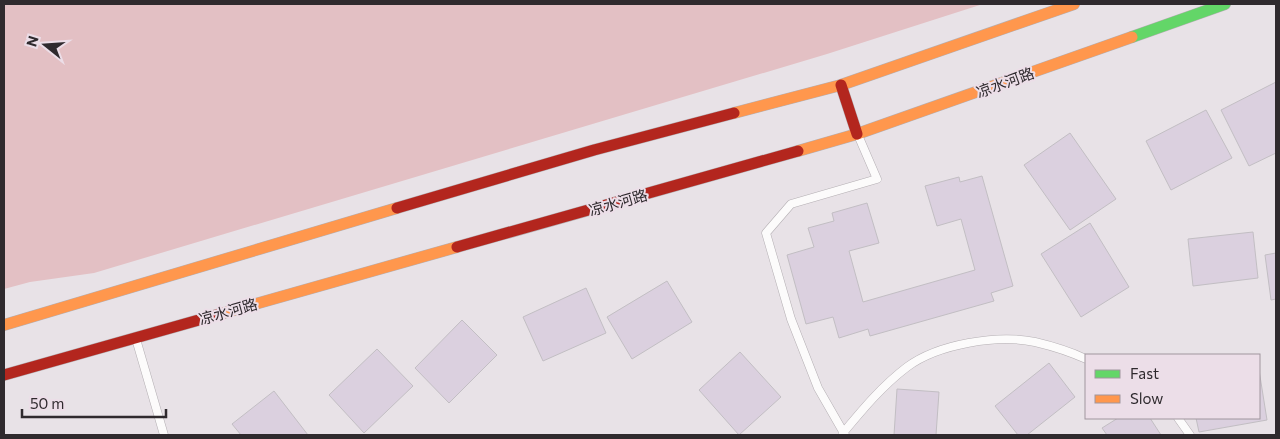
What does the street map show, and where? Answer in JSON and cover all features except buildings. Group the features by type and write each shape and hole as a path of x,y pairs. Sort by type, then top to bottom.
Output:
{"street":[{"path":"4,325 594,150 842,85 1074,4"},
{"name":"凉水河路","path":"4,375 858,134 1225,4"},
{"path":"842,85 858,134"}],"lane":[{"path":"858,134 876,179 791,204 766,233 791,319 818,388 844,434 881,388 909,366 942,349 989,339 1035,342 1085,359"},
{"path":"136,337 164,435"},
{"path":"1179,419 1190,435"}],"shaded area":[{"path":"4,4 983,4 827,54 94,273 30,282 4,289"}],"traffic: fast":[{"path":"1132,37 1225,4"}],"traffic: slow":[{"path":"734,113 841,85 1074,4"},
{"path":"798,151 857,134 1132,37"},
{"path":"4,325 397,208"},
{"path":"220,314 457,247"}],"traffic: jam":[{"path":"841,85 857,134"},
{"path":"397,208 594,150 734,113"},
{"path":"457,247 798,151"},
{"path":"4,375 220,314"}]}
